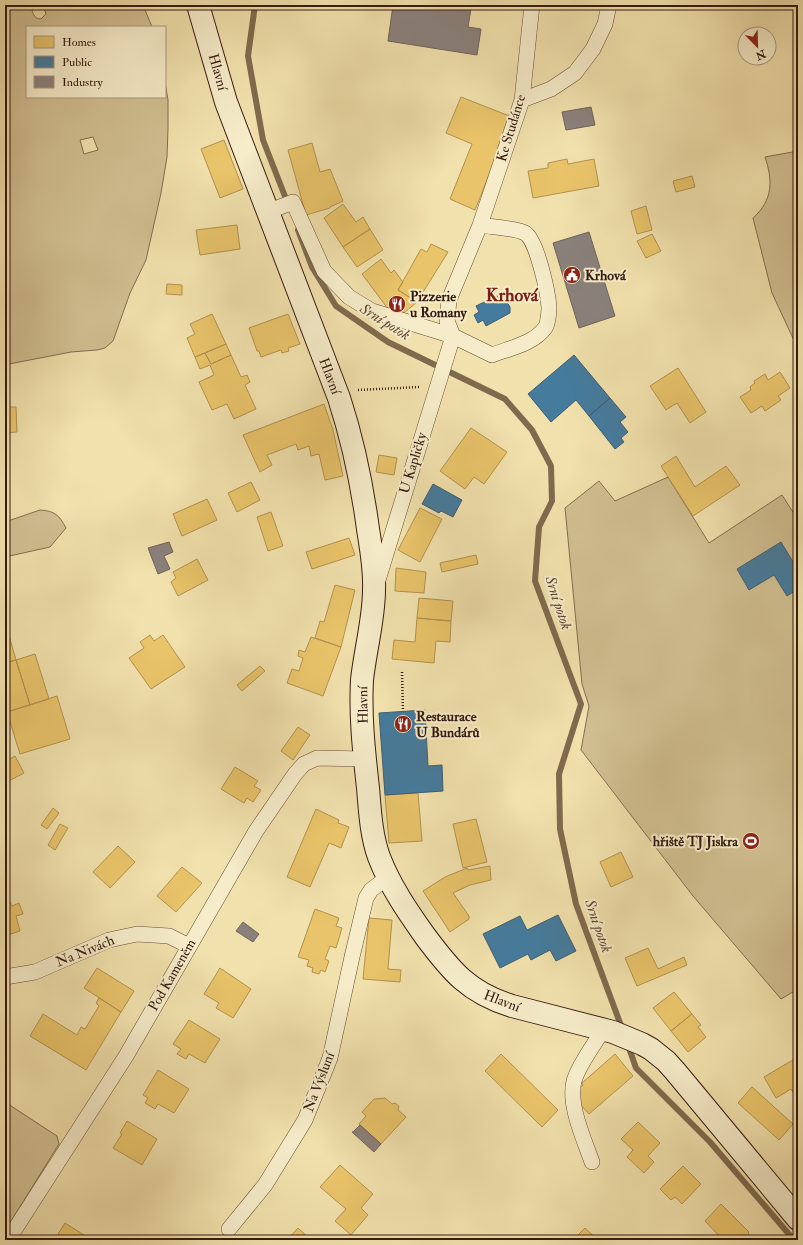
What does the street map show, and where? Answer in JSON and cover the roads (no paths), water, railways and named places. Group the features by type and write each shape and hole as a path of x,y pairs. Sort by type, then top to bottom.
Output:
{"street":[{"name":"Hlavní","path":"198,5 226,102 273,210 349,427 364,494 373,564 374,591 362,685 361,702 364,759 373,836 388,877 406,907 437,951 459,976 477,991 501,1003 608,1031 642,1044 658,1054 674,1071 798,1219"},
{"name":"Ke Studánce","path":"480,225 522,100 532,5"},
{"path":"522,100 551,89 575,73 592,49 602,30 605,24 609,5"},
{"path":"273,210 293,202 324,271 349,297 372,311 452,336 492,355 533,340 546,327 549,308 540,262 533,242 526,233 480,225"},
{"name":"U Kapličky","path":"374,591 452,336 447,321 449,300 480,225"},
{"name":"Pod Kameněm","path":"8,1240 126,1056 256,831 299,769 308,762 317,758 364,759"},
{"name":"Na Výsluní","path":"229,1229 265,1185 305,1120 330,1058 366,898 371,890 388,877"},
{"name":"Na Nivách","path":"5,977 35,972 109,940 138,934 169,936 189,946"},
{"path":"592,1162 575,1110 573,1101 573,1086 578,1073 608,1031"}],"waterway":[{"name":"Srní potok","path":"255,5 248,56 263,140 288,204"},
{"name":"Srní potok","path":"298,230 312,267 336,306 388,342 505,399 532,430 551,466 552,501 539,527 535,581 581,704 559,774 560,829 576,904 623,1031"},
{"name":"Srní potok","path":"628,1045 636,1068 710,1142 794,1240"}],"place":[{"name":"Krhová","path":"572,275"},
{"name":"Pizzerie u Romany","path":"397,304"},
{"name":"Restaurace U Bundárů","path":"403,724"},
{"name":"hřiště TJ Jiskra","path":"751,841"}],"district":[{"name":"Krhová","path":"512,295"}]}
